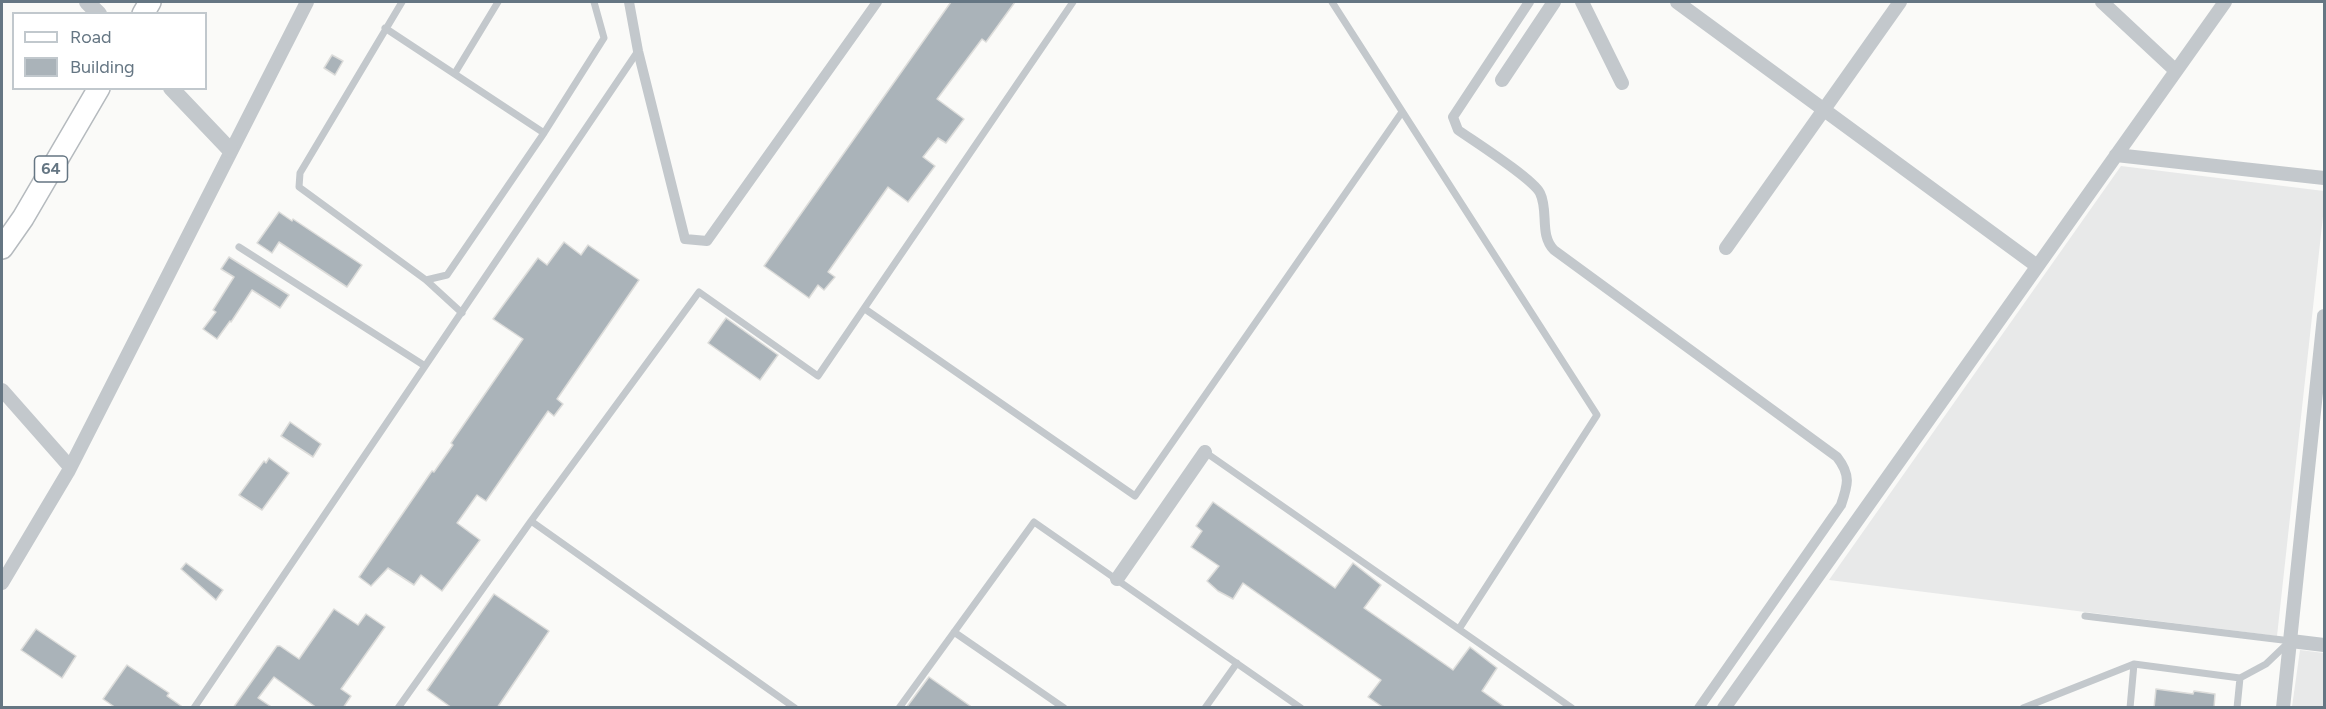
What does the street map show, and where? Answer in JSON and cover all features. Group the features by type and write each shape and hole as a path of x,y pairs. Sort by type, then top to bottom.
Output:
{"main road":[{"name":"64","path":"2,248 23,218 98,90"}],"street":[{"path":"2,583 70,467 307,2"},
{"path":"629,2 638,51 686,239 707,241 877,2"},
{"path":"1529,2 1453,117 1458,130 1535,185 1544,204 1546,238 1554,250 1837,457 1846,468 1848,479 1841,505 1699,708"},
{"path":"1502,80 1554,2"},
{"path":"1582,2 1622,82"},
{"path":"1677,2 2037,266"},
{"path":"1726,248 1900,2"},
{"path":"2102,2 2176,71"},
{"path":"1724,708 2225,2"},
{"path":"173,90 230,150"},
{"path":"2116,155 2325,178"},
{"path":"2283,708 2322,364 2325,316"},
{"path":"2,390 70,467"},
{"path":"1117,579 1205,452"},
{"path":"2291,641 2325,645"}],"lane":[{"path":"402,2 300,173 299,187 426,280 462,313"},
{"path":"455,73 498,2"},
{"path":"426,280 447,275 544,133 604,38 594,2"},
{"path":"398,708 531,521 699,292 818,376 1073,2"},
{"path":"1332,2 1597,415 1459,629"},
{"path":"385,28 544,133"},
{"path":"194,708 638,51"},
{"path":"865,309 1135,496 1402,112"},
{"path":"239,247 425,366"},
{"path":"1205,452 1572,708"},
{"path":"531,521 795,708"},
{"path":"899,708 1034,522 1301,708"},
{"path":"2085,616 2291,641"},
{"path":"954,632 1064,708"},
{"path":"2023,708 2134,664 2240,678 2266,663 2291,641"},
{"path":"1205,708 1237,663"},
{"path":"2130,708 2134,664"},
{"path":"2237,708 2240,678"}],"shaded area":[{"path":"2121,166 2324,191 2277,636 1829,580"},
{"path":"2300,650 2324,653 2324,707 2292,707"}],"building":[{"path":"951,2 1015,2 986,42 982,39 937,99 964,119 946,143 938,138 923,157 935,166 908,202 888,187 828,272 835,277 824,290 818,285 809,298 764,266"},
{"path":"332,55 343,61 335,75 324,68"},
{"path":"279,212 362,265 347,287 279,242 272,253 257,243"},
{"path":"564,242 581,255 588,245 639,280 557,399 563,404 554,416 548,411 486,501 477,495 457,523 480,540 442,591 421,575 414,585 388,568 371,586 359,577 432,471 434,472 453,445 451,443 523,339 493,319 538,258 547,265"},
{"path":"229,257 289,295 280,308 252,290 217,339 203,329 216,312 213,310 234,277 221,269"},
{"path":"726,318 778,355 760,380 708,343"},
{"path":"290,422 321,444 313,457 281,436"},
{"path":"269,458 289,473 262,510 239,495 264,461 266,463"},
{"path":"1213,502 1335,588 1353,563 1381,585 1364,608 1453,670 1470,647 1497,668 1482,691 1506,708 1384,708 1368,697 1381,680 1243,583 1233,599 1218,591 1207,581 1219,566 1191,547 1202,531 1196,526"},
{"path":"186,563 223,590 216,600 181,569"},
{"path":"494,594 549,631 497,708 452,708 427,690"},
{"path":"334,609 358,625 366,614 385,627 341,689 351,696 343,708 317,708 274,677 258,698 273,708 233,708 277,646 299,659"},
{"path":"36,629 76,656 62,678 21,650"},
{"path":"127,665 169,693 167,696 184,708 116,708 103,699"},
{"path":"929,677 973,708 906,708"},
{"path":"2156,689 2193,694 2194,691 2215,694 2214,708 2154,708"}]}
